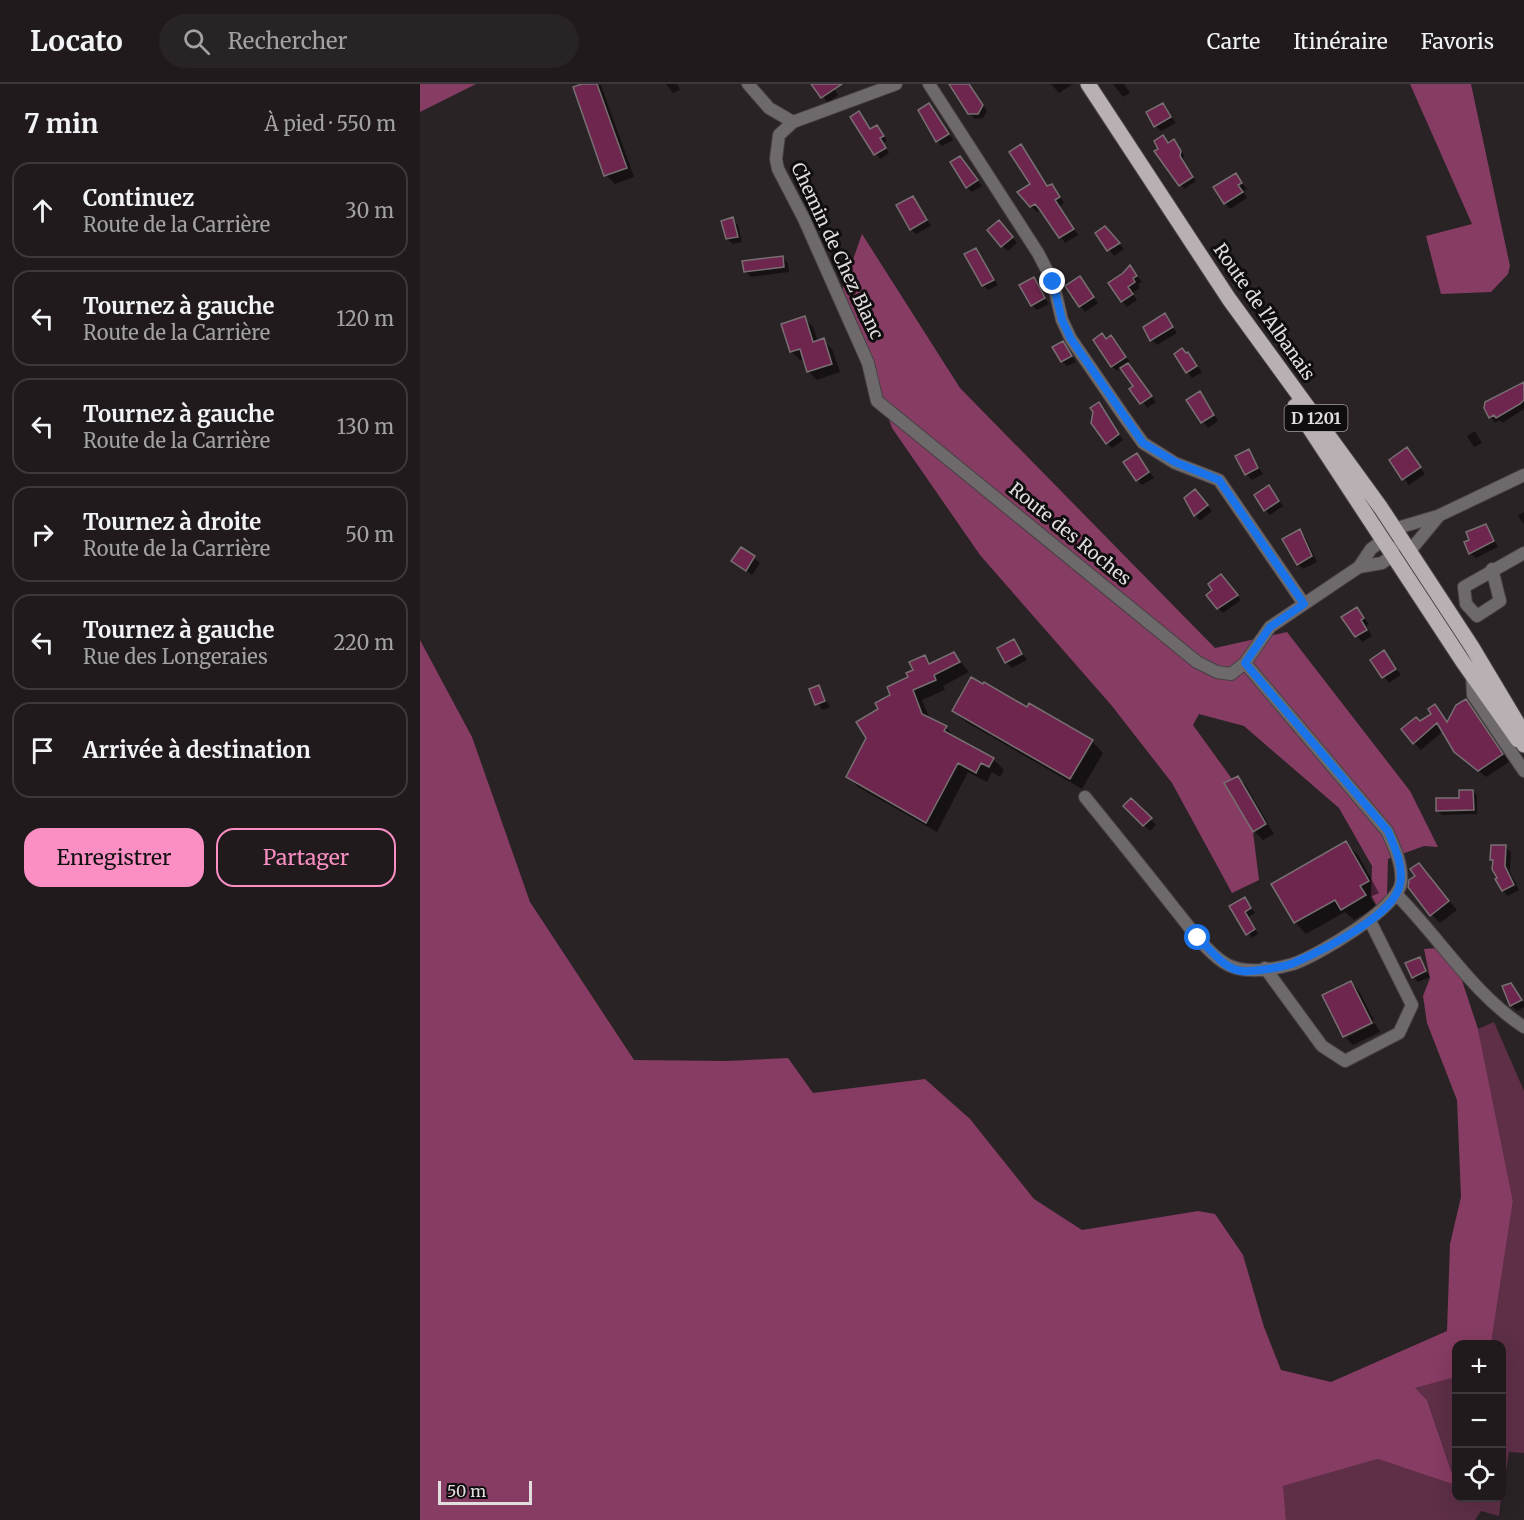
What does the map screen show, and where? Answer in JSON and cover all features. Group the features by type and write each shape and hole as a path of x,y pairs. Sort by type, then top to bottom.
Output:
{"main road":[{"name":"Route de l'Albanais","path":"1088,84 1229,299 1393,542 1472,675 1524,746"},
{"path":"1229,299 1345,481 1393,542"},
{"name":"Route de l'Albanais","path":"1393,542 1409,552 1446,608 1518,724 1524,746"}],"street":[{"path":"748,84 769,108 793,122 896,84"},
{"path":"929,84 1038,253 1053,282 1062,320 1071,339 1122,416 1143,443 1175,462 1219,480 1304,604"},
{"name":"Chemin de Chez Blanc","path":"793,122 779,135 776,159 778,169 804,219 868,363 877,400"},
{"name":"Route des Roches","path":"877,400 1197,662 1217,672 1231,674 1245,663"},
{"path":"1085,797 1198,938 1222,962 1240,971 1294,964 1370,921 1396,894 1401,882 1398,855 1388,831 1245,663 1270,627 1359,567 1371,549 1393,542 1438,516 1524,475"},
{"path":"1409,552 1438,516"},
{"path":"1359,567 1382,563 1393,542"},
{"path":"1393,542 1430,594 1446,608"},
{"path":"1492,569 1524,553"},
{"path":"1472,675 1473,695 1524,771"},
{"path":"1396,894 1469,977 1512,1019 1524,1027"},
{"path":"1265,968 1322,1047 1345,1061 1399,1033 1412,1005 1370,921"}],"shaded area":[{"path":"420,84 476,84 420,112"},
{"path":"1410,84 1471,84 1510,266 1508,274 1491,292 1441,294 1426,236 1472,224"},
{"path":"862,234 960,388 1215,648 1287,632 1410,791 1438,847 1424,846 1388,859 1387,895 1377,906 1371,895 1372,866 1339,808 1244,726 1199,714 1193,725 1232,779 1224,783 1253,832 1259,880 1232,893 1172,783 1112,706 980,555 892,428 842,291"},
{"path":"420,640 472,737 530,902 634,1060 726,1061 788,1058 813,1093 925,1079 970,1119 1034,1199 1082,1230 1198,1211 1215,1214 1243,1255 1264,1327 1281,1370 1331,1382 1447,1331 1450,1244 1461,1197 1457,1100 1427,1023 1423,996 1430,978 1424,949 1451,947 1478,1029 1513,1201 1492,1340 1452,1340 1452,1378 1415,1388 1427,1400 1452,1473 1452,1484 1378,1459 1283,1486 1286,1520 420,1520"},
{"path":"1494,1022 1524,1091 1524,1453 1509,1452 1506,1471 1506,1340 1492,1340 1513,1201 1478,1029"},
{"path":"1452,1378 1452,1472 1427,1400 1414,1388"},
{"path":"1378,1459 1452,1483 1452,1502 1501,1502 1499,1516 1481,1511 1475,1520 1286,1520 1282,1486"}],"building":[{"path":"582,84 597,84 627,168 604,176 573,87"},
{"path":"811,84 842,84 821,98"},
{"path":"949,84 969,84 983,105 978,114 968,114"},
{"path":"929,103 949,134 936,142 918,110"},
{"path":"1163,103 1171,117 1154,127 1146,112"},
{"path":"859,111 870,129 877,125 884,136 880,138 886,148 874,155 850,117"},
{"path":"1163,135 1168,143 1174,139 1181,151 1180,156 1193,177 1179,186 1154,151 1158,149 1154,141"},
{"path":"1021,144 1047,186 1052,184 1060,197 1055,200 1074,229 1059,238 1035,204 1030,207 1017,192 1030,184 1009,152"},
{"path":"960,156 978,180 966,188 950,162"},
{"path":"1236,173 1242,183 1238,185 1243,192 1224,204 1213,187"},
{"path":"913,196 927,220 910,230 896,205"},
{"path":"733,217 738,237 726,239 721,221"},
{"path":"999,220 1013,237 1001,247 987,230"},
{"path":"1105,226 1120,243 1107,251 1095,233"},
{"path":"976,248 994,280 982,286 964,254"},
{"path":"783,256 784,267 744,272 742,261"},
{"path":"1130,265 1137,276 1133,278 1135,282 1128,287 1133,294 1121,302 1108,283"},
{"path":"1080,276 1094,297 1079,307 1065,286"},
{"path":"1034,277 1045,298 1031,306 1019,285"},
{"path":"1165,313 1173,327 1150,341 1143,327"},
{"path":"805,316 813,342 824,338 832,364 807,372 800,349 790,352 781,324"},
{"path":"1102,333 1106,339 1111,335 1126,357 1111,367 1093,340"},
{"path":"1063,341 1072,356 1061,362 1052,347"},
{"path":"1182,348 1186,353 1188,352 1197,366 1186,373 1174,354"},
{"path":"1128,363 1152,396 1140,404 1129,389 1133,386 1120,368"},
{"path":"1524,382 1524,400 1496,418 1494,415 1489,418 1484,408 1485,402"},
{"path":"1200,391 1214,415 1201,423 1186,400"},
{"path":"1099,402 1119,434 1106,444 1091,423 1093,412 1090,408"},
{"path":"1407,447 1421,467 1402,480 1389,460"},
{"path":"1249,449 1258,468 1245,475 1235,456"},
{"path":"1137,453 1149,472 1136,481 1123,462"},
{"path":"1269,485 1279,501 1264,511 1254,495"},
{"path":"1195,489 1208,505 1194,516 1184,498"},
{"path":"1486,524 1494,541 1469,554 1464,542 1469,540 1466,532"},
{"path":"1300,529 1312,556 1297,565 1282,539"},
{"path":"741,547 755,556 746,571 731,561"},
{"path":"1221,574 1238,595 1217,609 1206,595 1212,590 1208,584"},
{"path":"1357,607 1364,618 1361,620 1367,630 1355,637 1341,617"},
{"path":"1014,639 1022,654 1005,663 997,648"},
{"path":"1384,650 1396,669 1382,678 1370,660"},
{"path":"954,652 960,662 934,675 936,680 913,690 922,714 947,726 944,731 994,758 989,767 981,763 976,773 958,763 926,823 846,777 866,738 856,722 878,709 875,703 890,695 887,687 908,677 906,673 913,670 909,662 925,655 929,664"},
{"path":"971,677 1027,707 1029,703 1093,740 1070,779 952,711"},
{"path":"819,685 825,701 815,705 809,689"},
{"path":"1466,699 1503,754 1478,771 1454,752 1437,723 1413,744 1401,729 1416,717 1420,721 1431,714 1428,709 1435,704 1447,722 1456,705"},
{"path":"1238,776 1266,824 1253,832 1224,783"},
{"path":"1459,790 1473,790 1474,810 1436,811 1436,798 1459,798"},
{"path":"1131,798 1152,818 1143,826 1123,806"},
{"path":"1346,841 1369,881 1360,886 1366,895 1341,910 1335,900 1294,923 1271,884"},
{"path":"1491,845 1506,845 1505,866 1514,885 1502,891 1492,869"},
{"path":"1419,863 1449,901 1430,916 1408,887 1409,880 1415,876 1410,869"},
{"path":"1245,897 1251,908 1245,912 1255,929 1246,935 1229,906"},
{"path":"1420,957 1426,971 1412,978 1405,963"},
{"path":"1351,981 1372,1023 1343,1037 1322,995"},
{"path":"1511,983 1522,1000 1510,1006 1502,986"}],"route":[{"path":"1053,282 1062,320 1071,339 1122,416 1143,443 1175,462 1219,480 1249,520 1304,604 1270,627 1245,663 1388,831 1398,855 1401,882 1396,894 1382,911 1365,924 1294,964 1240,971 1222,962 1198,938"}]}
